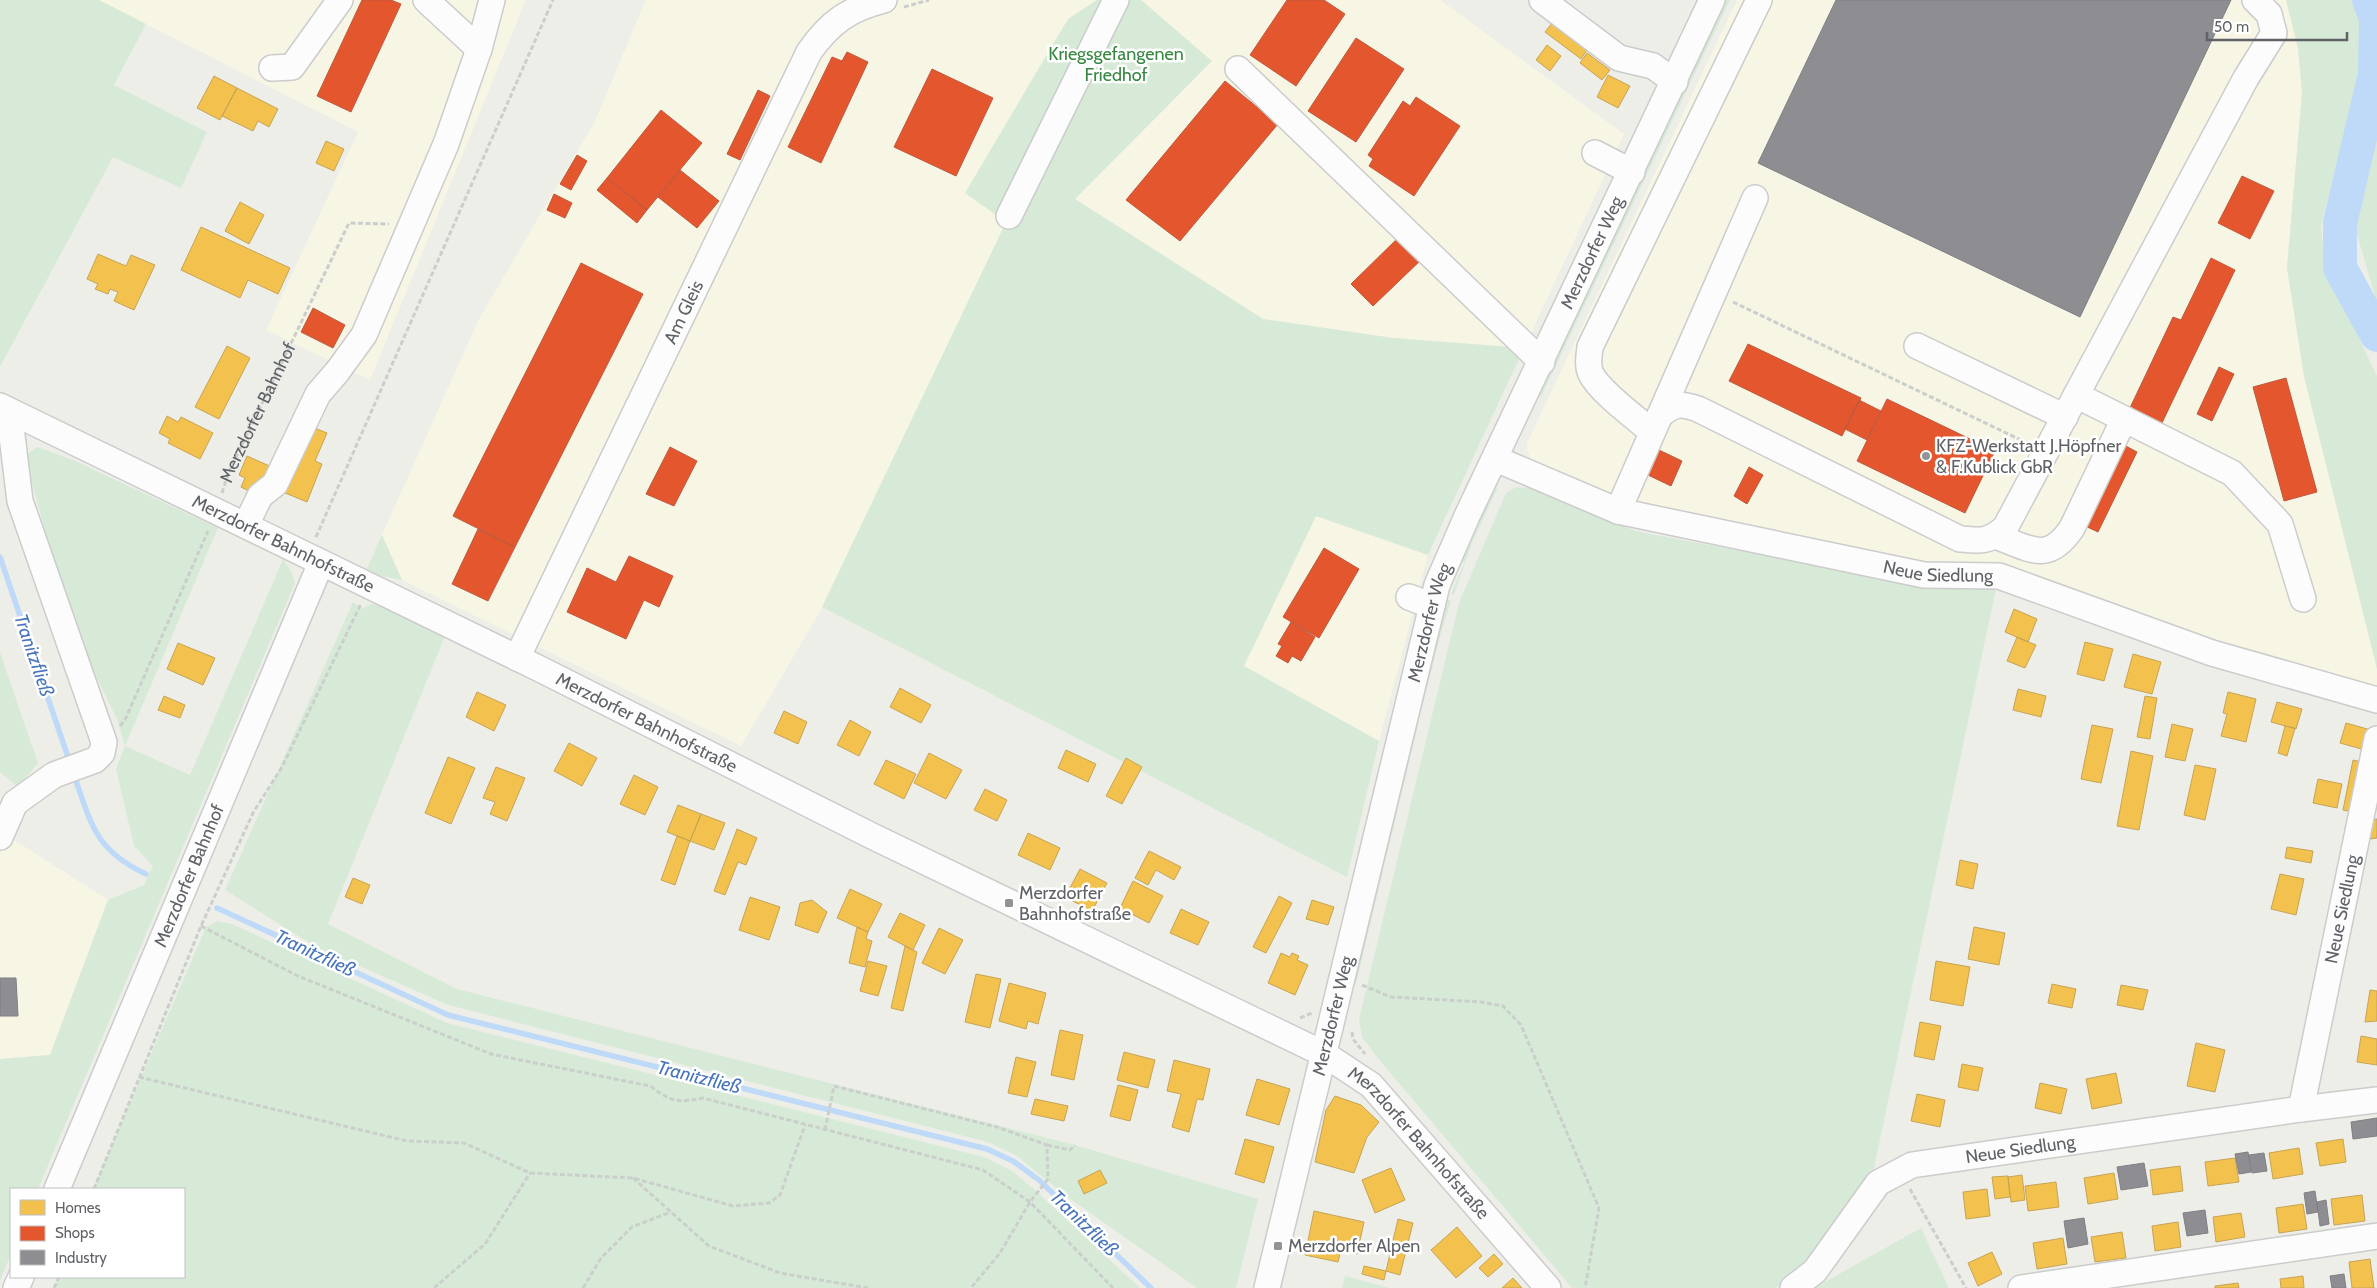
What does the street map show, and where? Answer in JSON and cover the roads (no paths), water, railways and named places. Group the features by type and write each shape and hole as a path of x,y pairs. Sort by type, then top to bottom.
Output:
{"street":[{"path":"272,68 292,67 340,0"},
{"path":"426,0 479,49"},
{"path":"246,525 260,496 275,484 318,394 338,372 364,335 446,144 479,49 492,0"},
{"name":"Am Gleis","path":"517,658 809,52 822,34 838,19 852,10 884,0"},
{"path":"1009,216 1116,0"},
{"path":"1542,0 1619,58 1653,66 1675,82"},
{"name":"Merzdorfer Weg","path":"1267,1288 1437,585 1712,0"},
{"path":"1656,424 1598,384 1590,373 1588,360 1590,347 1759,0"},
{"path":"1656,424 1670,407 1682,404 1698,410 1960,539 1985,541 1995,536 2005,528 2246,78 2274,33 2269,14 2254,0"},
{"path":"1238,69 1542,362"},
{"path":"1595,153 1632,172"},
{"path":"1618,511 1755,198"},
{"path":"1917,346 2065,417"},
{"path":"2076,395 2232,473 2270,511 2280,524 2303,599"},
{"path":"0,837 15,803 54,775 99,751 20,500 5,408"},
{"name":"Merzdorfer Bahnhofstraße","path":"5,408 517,658 872,836 1324,1054 1371,1085 1548,1288"},
{"path":"1995,536 2041,552 2053,549 2063,541 2072,528 2124,419"},
{"name":"Neue Siedlung","path":"1496,459 1618,511 1924,575 1998,576 2212,653 2377,700"},
{"name":"Merzdorfer Bahnhof","path":"58,1188 314,559"},
{"path":"1409,597 1432,606"},
{"name":"Neue Siedlung","path":"2301,1108 2377,738"},
{"name":"Neue Siedlung","path":"1793,1288 1815,1271 1878,1183 1912,1165 2301,1108 2377,1100"},
{"path":"2021,1288 2377,1236"}],"waterway":[{"path":"2369,0 2376,18 2375,74 2340,223 2340,268 2377,335"},
{"name":"Tranitzfließ","path":"0,557 70,763"},
{"name":"Tranitzfließ","path":"74,775 85,808 97,834 116,855 146,874"},
{"name":"Tranitzfließ","path":"217,908 448,1015 987,1149 1013,1161 1039,1180 1151,1288"}],"place":[{"name":"KFZ-Werkstatt J.Höpfner & F.Kublick GbR","path":"1926,456"},
{"name":"Merzdorfer Bahnhofstraße","path":"1009,903"},
{"name":"Merzdorfer Alpen","path":"1278,1246"}],"park label":[{"name":"Kriegsgefangenen Friedhof","path":"1116,64"}]}
